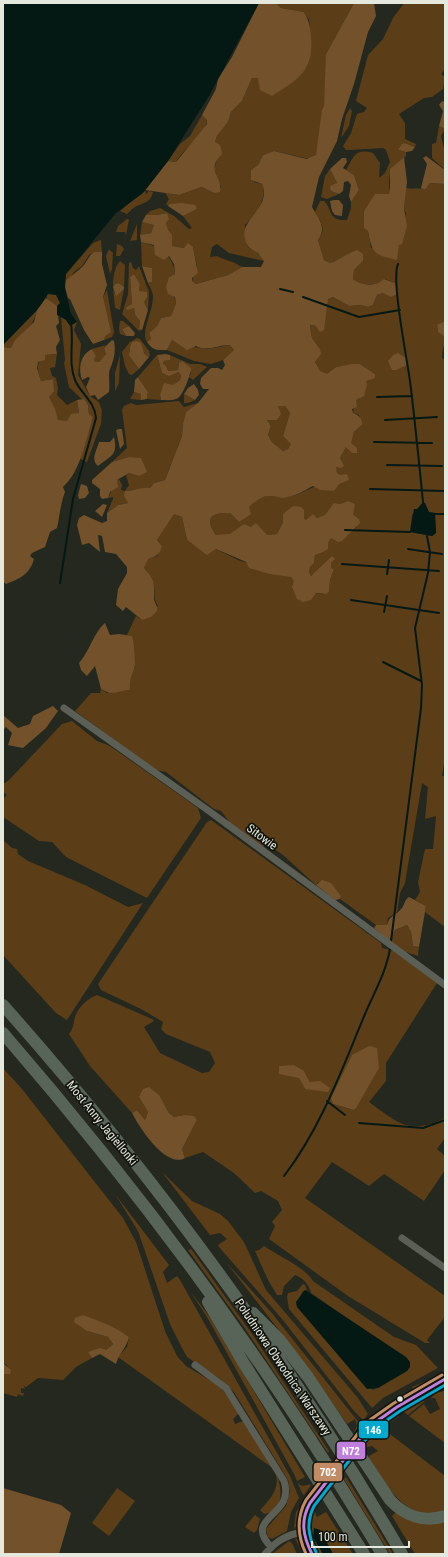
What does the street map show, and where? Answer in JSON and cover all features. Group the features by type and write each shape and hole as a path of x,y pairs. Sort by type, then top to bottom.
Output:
{"highway":[{"name":"Most Anny Jagiellonki","path":"3,1005 97,1116 197,1244"},
{"name":"Most Anny Jagiellonki","path":"3,1033 103,1152 182,1255"},
{"name":"Południowa Obwodnica Warszawy","path":"197,1244 231,1291 348,1465 402,1554"},
{"name":"Południowa Obwodnica Warszawy","path":"182,1255 267,1373 327,1464 382,1554"},
{"path":"182,1255 243,1362 317,1477 362,1551"},
{"path":"231,1291 293,1355 349,1437 382,1489 398,1508 417,1518 435,1519 445,1516"}],"street":[{"name":"Sitowie","path":"64,708 209,811 445,985"},
{"path":"402,1238 445,1268"},
{"path":"195,1365 226,1388 284,1481 286,1491 283,1502 263,1526 262,1531 262,1536 271,1547"},
{"path":"312,1554 303,1532 303,1517 310,1503 370,1426 397,1407 445,1379"},
{"path":"265,1554 271,1547 285,1537 303,1532"}],"shaded area":[{"path":"259,3 276,3 281,8 304,12 309,24 311,48 310,58 303,73 297,79 272,96 260,90 258,78 252,78 242,101 231,112 228,122 217,136 215,142 220,145 222,154 215,165 220,192 214,193 202,187 179,195 145,190 168,161 176,162 207,124 207,120 202,115 216,89 218,79 232,57"},
{"path":"276,3 354,3 326,54 327,77 318,161 274,151 263,155 258,165 251,171 254,182 262,184 262,201 260,206 245,225 248,247 258,253 264,261 229,253 217,244 212,247 210,257 217,256 242,267 228,275 196,284 192,281 197,266 193,247 186,246 184,248 171,246 166,223 167,213 146,215 150,211 160,208 174,216 189,229 192,228 183,216 197,209 169,204 168,206 166,204 169,199 165,193 179,195 202,187 214,193 221,187 214,168 217,160 215,142 217,136 228,122 231,112 242,101 252,78 258,78 311,43 309,20 304,12 281,8"},
{"path":"354,3 374,3 376,16 368,32 354,84 342,119 337,141 319,177 312,207 322,227 321,236 318,240 324,260 330,263 357,250 363,254 363,261 354,270 353,279 369,285 380,282 384,279 395,283 397,294 391,297 383,293 377,295 373,305 368,307 360,305 349,306 333,297 328,299 324,330 320,332 315,325 310,325 312,338 320,349 321,354 315,362 320,371 327,374 336,367 360,364 375,374 375,378 366,381 367,385 364,396 356,400 357,407 352,409 353,413 362,420 362,425 354,432 351,443 357,448 357,453 352,453 346,447 340,458 344,466 341,468 336,467 337,473 341,475 347,474 349,480 339,484 334,491 320,490 313,486 288,497 262,497 249,507 251,514 239,522 230,513 223,513 211,517 210,524 216,535 230,534 244,524 251,527 256,523 267,535 277,534 283,522 283,514 293,506 301,507 304,510 304,518 306,520 313,514 317,518 325,515 334,503 340,504 348,501 355,504 353,514 359,519 360,523 342,541 338,542 331,538 328,543 328,549 315,555 314,563 310,567 309,572 311,576 332,556 335,559 331,563 331,568 334,569 330,580 329,592 326,594 316,593 311,600 303,602 297,599 292,587 294,581 291,577 270,574 249,568 246,562 216,549 207,555 204,553 187,540 182,517 174,514 157,540 162,546 159,553 148,559 144,568 154,582 154,599 157,606 157,611 151,617 142,620 126,607 123,611 116,605 118,589 127,573 127,567 116,554 105,552 102,536 98,535 100,552 89,543 82,545 77,525 79,518 84,515 102,523 107,521 107,513 118,505 128,503 124,496 125,491 150,488 154,483 165,480 182,436 186,412 198,403 209,389 203,389 200,384 201,378 211,368 218,368 222,370 225,365 223,360 234,350 230,345 226,345 208,348 200,348 196,346 187,350 172,340 167,350 158,350 151,347 147,342 151,339 149,333 157,326 161,318 171,316 176,303 175,297 168,294 166,287 169,277 175,274 174,264 169,256 164,260 155,255 154,245 141,242 140,235 151,233 154,225 142,222 146,215 167,213 169,219 166,223 168,230 172,235 172,246 184,248 188,243 193,247 198,273 192,278 192,281 196,284 228,275 242,267 261,267 264,261 258,253 248,246 244,237 248,222 258,209 264,193 262,184 251,180 251,170 258,165 263,155 274,151 307,159 316,155 322,110 324,106 326,54","holes":["278,406 285,406 290,413 283,436 291,444 288,449 283,451 272,442 268,435 271,426 267,420 277,420 281,414"]},
{"path":"404,3 445,3 445,69 441,74 445,77 443,89 432,97 424,98 399,114 405,123 405,139 416,144 415,147 405,143 398,150 406,152 406,156 397,163 392,170 389,177 389,194 383,195 364,211 364,228 368,231 371,248 399,245 406,214 404,208 406,188 425,190 430,183 445,184 445,321 437,326 438,332 445,337 442,352 442,358 445,360 445,758 442,776 445,776 445,927 425,912 426,906 415,900 420,892 418,882 425,849 433,849 436,816 425,819 428,787 422,783 405,883 400,893 397,912 388,918 387,925 376,925 340,899 341,896 318,882 316,885 283,855 267,844 262,848 231,824 221,811 214,809 166,772 155,770 75,711 91,693 100,693 101,689 107,693 129,680 135,666 132,637 127,635 136,616 142,620 158,606 155,597 153,580 144,568 147,559 157,556 162,546 157,540 174,513 182,517 187,540 196,545 202,552 216,549 238,560 291,577 298,584 308,590 320,594 329,592 330,580 334,569 331,568 331,563 334,559 311,576 309,572 310,567 314,563 315,555 321,553 331,538 347,536 351,530 356,528 359,519 353,514 348,501 340,504 325,516 306,520 304,518 304,510 283,514 283,522 277,534 267,535 251,527 230,535 216,535 210,524 210,520 214,515 230,513 239,522 252,504 260,498 265,496 295,495 341,475 337,473 335,467 346,447 348,447 354,432 362,425 359,415 353,413 355,400 360,398 366,381 375,374 360,364 336,367 327,375 320,371 315,362 320,354 320,349 312,338 310,325 315,325 328,299 333,297 349,306 360,305 368,307 373,305 377,295 383,293 395,283 385,279 381,282 369,285 353,279 354,270 363,261 349,253 344,258 330,263 324,260 318,240 323,229 315,212 320,201 324,201 333,217 336,219 347,220 351,208 351,202 359,190 354,175 346,170 353,157 359,152 373,153 380,163 379,178 385,173 390,162 386,150 383,148 346,150 343,146 351,133 357,114 364,112 367,108 356,101 368,55 383,39 393,18","holes":["423,503 429,512 435,513 436,533 432,536 410,532 412,515"]},
{"path":"442,101 445,102 445,129 439,126 443,111 439,105"},
{"path":"350,108 352,111 349,126 341,138 346,115"},
{"path":"202,115 207,120 206,125 199,136 176,162 168,161 180,144 190,136"},
{"path":"439,126 445,129 441,136 445,153 445,170 432,158 432,144 436,143"},
{"path":"405,143 415,147 412,151 406,152 398,150 402,144"},
{"path":"426,156 445,170 445,184 430,183 425,190 421,188 427,164 423,158"},
{"path":"404,157 407,182 404,208 407,226 402,244 399,245 397,260 379,255 373,249 368,231 364,228 364,211 375,194 389,194 390,169"},
{"path":"342,158 346,158 347,162 343,168 354,175 359,190 351,202 349,196 351,185 348,181 344,182 343,191 339,194 331,191 330,186 337,183 330,169"},
{"path":"330,169 337,183 331,191 339,194 327,199 321,197 325,176"},
{"path":"145,190 146,194 149,191 153,192 149,200 135,207 127,214 120,211"},
{"path":"339,200 343,205 342,216 335,215 332,211 330,201"},
{"path":"182,203 195,205 197,209 183,216 168,206 169,204"},
{"path":"129,219 126,236 125,232 116,232 118,226"},
{"path":"142,222 154,225 151,233 140,235"},
{"path":"137,224 137,240 130,241"},
{"path":"101,240 102,252 90,254 82,266 74,272 65,288 71,313 77,322 74,330 81,344 78,375 90,396 99,402 102,411 101,424 87,462 79,458 93,417 89,414 88,405 69,387 64,363 61,317 55,313 50,306 46,291 66,274 93,243"},
{"path":"141,242 154,246 164,252 174,267 175,274 169,277 176,303 171,316 161,318 157,326 149,333 151,339 147,342 145,333 153,301 152,290 148,283 152,282 152,268 142,266"},
{"path":"117,244 122,246 124,249 120,256 116,256"},
{"path":"109,249 113,253 112,269 110,274 106,256"},
{"path":"95,252 102,252 102,264 107,285 103,297 111,332 105,336 104,340 93,344 84,330 70,299 68,298 64,283 83,266"},
{"path":"120,261 125,265 124,287 119,283 115,284 113,287 114,273"},
{"path":"131,262 133,268 136,270 139,266 149,292 148,310 139,291 140,284 134,274 130,277 132,304 126,307 134,308 135,315 140,321 139,329 142,330 139,331 122,314 128,294 129,263"},
{"path":"142,266 152,268 152,282 148,283"},
{"path":"134,274 140,284 139,291 147,292 147,297 144,302 148,310 142,330 139,329 140,321 135,315 134,308 127,310 126,307 132,304 130,277"},
{"path":"119,283 124,287 124,289 116,297 113,287 115,284"},
{"path":"113,289 116,297 124,289 120,310 115,308"},
{"path":"107,290 114,332 112,337 104,340 103,297"},
{"path":"46,298 57,306 59,323 56,326 60,340 56,347 57,354 45,355 45,360 38,362 37,368 41,381 53,379 54,391 49,397 55,409 58,420 67,421 71,414 79,413 77,400 84,399 88,405 89,414 93,417 79,464 63,487 65,492 57,528 50,532 45,547 32,553 30,556 34,559 30,569 20,578 6,584 3,582 3,347 11,348 15,340 34,322 37,310"},
{"path":"37,310 33,322 11,348 3,347 3,345"},
{"path":"120,321 123,321 129,326 122,329 126,336 120,334"},
{"path":"445,321 445,337 438,332 437,325"},
{"path":"129,326 135,333 134,336 126,336 122,329"},
{"path":"137,338 140,339 149,351 150,355 149,357 132,342 129,351 139,369 132,375 129,374 125,366 122,352 130,342"},
{"path":"112,340 114,341 115,345 115,352 109,371 109,392 98,400 95,395 90,396 86,387 90,378 88,377 82,380 80,366 85,355 92,349 96,356 94,359 95,362 99,362 106,354 104,348"},
{"path":"172,340 180,345 207,349 230,345 234,350 223,360 211,364 194,361 167,350"},
{"path":"137,341 141,343 144,353 149,357 139,369 129,355 132,342"},
{"path":"106,345 104,348 106,354 99,362 95,362 93,359 95,356 92,349"},
{"path":"398,353 406,358 407,365 396,370 392,370 388,361 393,355"},
{"path":"57,354 55,367 50,368 52,376 56,378 58,388 57,395 67,405 77,400 79,413 67,421 58,421 50,401 49,396 53,379 41,381 38,370 38,364 45,355"},
{"path":"120,355 119,383 115,391 115,373"},
{"path":"157,355 162,373 178,372 181,375 180,380 160,395 161,400 147,399 148,392 138,377"},
{"path":"157,355 170,355 170,360 164,361 163,364 166,366 168,371 178,370 179,363 182,361 191,368 182,393 174,400 161,400 160,395 164,383 173,385 180,380 181,375 178,372 169,376 162,373"},
{"path":"170,355 190,364 200,364 207,367 193,380 189,377 191,373 179,363 178,370 167,371 163,365 164,361 170,360"},
{"path":"138,377 148,392 147,399 141,400 141,394 134,392 135,380"},
{"path":"194,384 199,395 195,400 184,394 188,388"},
{"path":"134,392 141,394 141,400 130,399"},
{"path":"184,394 195,400 184,403"},
{"path":"179,401 184,407 198,403 186,412 182,436 165,480 154,483 150,488 125,491 129,485 126,475 129,473 140,476 129,457 112,462 127,448 122,410 124,406 131,403 136,405"},
{"path":"278,406 285,406 290,413 283,436 292,444 288,449 283,451 272,442 268,435 271,426 267,420 270,419"},
{"path":"122,429 124,444 120,449 116,430"},
{"path":"114,437 115,448 113,454 98,466 94,461 94,458 99,442 110,442"},
{"path":"129,457 141,458 147,472 139,476 129,473 117,480 118,487 110,492 108,498 102,499 100,496 100,489 92,483 92,480 112,462"},
{"path":"119,479 122,485 121,490 125,491 128,503 118,505 107,513 113,497 108,498 117,480"},
{"path":"81,484 87,486 89,493 85,498 79,499 78,495"},
{"path":"103,504 107,505 102,517 95,511"},
{"path":"105,623 110,635 119,634 132,636 135,665 130,690 109,693 101,689 95,666 87,676 81,670 79,663"},
{"path":"53,706 58,711 46,728 23,748 8,745 12,733 6,727 3,730 3,715 18,728 30,724 33,716"},
{"path":"72,721 97,741 110,746 198,808 201,818 147,898 66,857 52,842 39,841 3,817 3,799 7,795 3,792 3,784 8,781 62,724"},
{"path":"211,820 381,943 382,948 394,951 437,983 386,1063 386,1081 369,1102 396,1121 413,1126 422,1126 445,1118 445,1138 437,1149 445,1156 445,1170 424,1201 384,1174 369,1186 332,1162 305,1198 445,1296 445,1317 427,1340 430,1343 425,1343 348,1296 269,1239 275,1226 272,1222 282,1210 278,1201 261,1191 255,1193 234,1173 203,1152 185,1158 182,1149 197,1120 184,1115 174,1117 169,1113 160,1096 139,1097 148,1112 145,1120 137,1110 132,1113 90,1066 69,1034 73,1028 78,1010 87,1001 97,995 152,1019 154,1021 144,1027 160,1053 202,1073 209,1072 215,1063 210,1052 166,1034 161,1029 163,1022 141,1009 101,990 98,984 207,822","holes":["352,1055 354,1110 333,1104 342,1077","304,1071 310,1082 305,1089 299,1078"]},
{"path":"3,840 12,848 17,849 18,854 28,861 85,885 128,907 143,903 67,1020 56,1013 3,955"},
{"path":"322,880 331,883 341,896 340,899 335,900 316,885"},
{"path":"409,897 426,906 419,947 413,946 411,932 407,925 395,930 389,941 374,928 376,925 387,925 391,917 400,911 406,899"},
{"path":"407,925 411,932 413,946 419,947 418,956 400,950 389,941 395,930"},
{"path":"369,1046 377,1048 379,1068 356,1108 354,1110 333,1104 331,1098 352,1055"},
{"path":"294,1065 304,1071 310,1082 320,1081 330,1088 328,1092 305,1089 299,1078 279,1074 279,1066"},
{"path":"3,1068 22,1089 123,1218 136,1242 165,1331 177,1356 186,1366 220,1386 239,1413 233,1419 235,1424 243,1421 274,1469 118,1357 127,1347 129,1337 122,1332 100,1322 87,1331 108,1337 113,1344 106,1350 89,1352 92,1358 76,1367 63,1380 38,1378 26,1387 24,1386 25,1389 21,1388 21,1393 24,1393 23,1396 18,1394 17,1397 3,1393 3,1374 10,1374 7,1365 3,1363"},
{"path":"149,1087 160,1096 169,1113 174,1117 184,1115 194,1116 197,1120 182,1149 185,1158 178,1160 170,1158 162,1152 147,1136 132,1113 137,1110 145,1120 148,1112 139,1097 143,1089"},
{"path":"162,1172 192,1201 220,1214 228,1221 244,1242 266,1290 358,1398 368,1414 363,1420 354,1411 282,1319 219,1247 218,1245 227,1239 220,1233 210,1235"},
{"path":"115,1194 169,1265 163,1272 167,1283 177,1276 180,1280 290,1476 299,1498 291,1512 287,1531 272,1539 268,1537 266,1529 286,1506 290,1492 288,1480 234,1392 220,1379 187,1357 170,1324 138,1231"},
{"path":"264,1246 304,1271 313,1281 394,1337 416,1345 438,1368 383,1398 372,1408 289,1309 287,1297 288,1293 297,1291 303,1284 305,1285 307,1290 303,1291 296,1304 373,1390 407,1371 410,1362 311,1293 307,1284 298,1276 295,1275 284,1286 282,1295 277,1295 268,1280 255,1251"},
{"path":"191,1249 252,1334 329,1451 328,1453 244,1327 188,1250"},
{"path":"226,1262 271,1312 360,1424 353,1434 357,1426 355,1419 347,1424 306,1365"},
{"path":"190,1291 209,1316 305,1477 297,1481 302,1486 311,1485 304,1495 302,1493 294,1474 207,1317"},
{"path":"83,1315 113,1327 129,1337 116,1364 100,1354 92,1358 88,1352 100,1348 106,1350 113,1344 108,1337 87,1331 74,1322 75,1318"},
{"path":"3,1363 11,1370 10,1374 3,1374"},
{"path":"424,1382 429,1385 414,1390 412,1387"},
{"path":"445,1391 445,1443 409,1416 424,1404 430,1414 440,1409 435,1398 431,1398 435,1393"},
{"path":"420,1398 425,1401 408,1415 404,1412 404,1407"},
{"path":"395,1415 399,1416 382,1428 445,1476 445,1510 432,1513 420,1512 399,1500 382,1479 369,1458 369,1456 378,1451 372,1446 362,1448 360,1445 380,1424 383,1424"},
{"path":"369,1420 306,1500 298,1523 294,1529 296,1512"},
{"path":"277,1477 280,1490 279,1503 271,1512 264,1514 260,1510 268,1502 274,1492"},
{"path":"346,1477 393,1554 390,1554 344,1479"},
{"path":"3,1488 61,1505 71,1513 59,1554 3,1554"},
{"path":"117,1488 135,1501 109,1536 92,1523"},
{"path":"319,1497 321,1500 317,1504 315,1510 317,1517 326,1512 353,1554 333,1554 320,1530 313,1537 323,1554 317,1554 309,1531 309,1519 314,1505"},
{"path":"397,1511 445,1521 445,1554 415,1554 392,1516"},
{"path":"255,1515 260,1519 257,1530 254,1533 245,1527"},
{"path":"295,1538 301,1542 308,1554 303,1554"},
{"path":"289,1541 292,1543 297,1554 272,1554"}],"water":[{"path":"3,3 259,3 209,96 168,161 143,193 116,213 66,274 65,288 71,313 77,322 70,326 66,320 57,315 57,306 60,303 56,295 48,294 37,310 3,345"},
{"path":"423,502 425,503 429,512 435,513 436,533 432,536 410,532 414,509 417,509"},
{"path":"305,1290 406,1357 410,1362 410,1367 407,1371 378,1388 367,1389 297,1307 296,1302"},
{"path":"314,1528 320,1530 333,1554 323,1554 313,1537"}],"waterway":[{"path":"398,264 396,272 396,286 410,381 423,502"},
{"path":"280,289 293,292"},
{"path":"303,297 359,317 400,310"},
{"path":"60,583 73,499 96,418 93,407 75,380 73,373 71,360 71,324"},
{"path":"377,397 412,396"},
{"path":"385,420 437,417"},
{"path":"374,442 432,443"},
{"path":"387,465 442,466"},
{"path":"370,489 444,491"},
{"path":"435,514 445,514"},
{"path":"345,530 410,532"},
{"path":"391,941 421,708 422,685 415,628 428,573 430,552 427,536"},
{"path":"408,549 442,554"},
{"path":"387,574 389,560"},
{"path":"342,564 439,571"},
{"path":"384,612 387,596"},
{"path":"351,600 439,613"},
{"path":"383,662 421,681"},
{"path":"284,1176 309,1138 330,1098 383,974 390,949"},
{"path":"327,1101 345,1115"},
{"path":"359,1123 423,1128 445,1120"}],"transit line":[{"name":"702","path":"306,1554 299,1533 299,1520 306,1500 367,1422 394,1403 442,1375"},
{"name":"N72","path":"312,1554 306,1541 304,1528 305,1516 310,1503 370,1426 397,1407 445,1379"},
{"name":"146","path":"316,1552 311,1540 309,1529 311,1512 314,1506 373,1430 400,1411 445,1385"}]}
